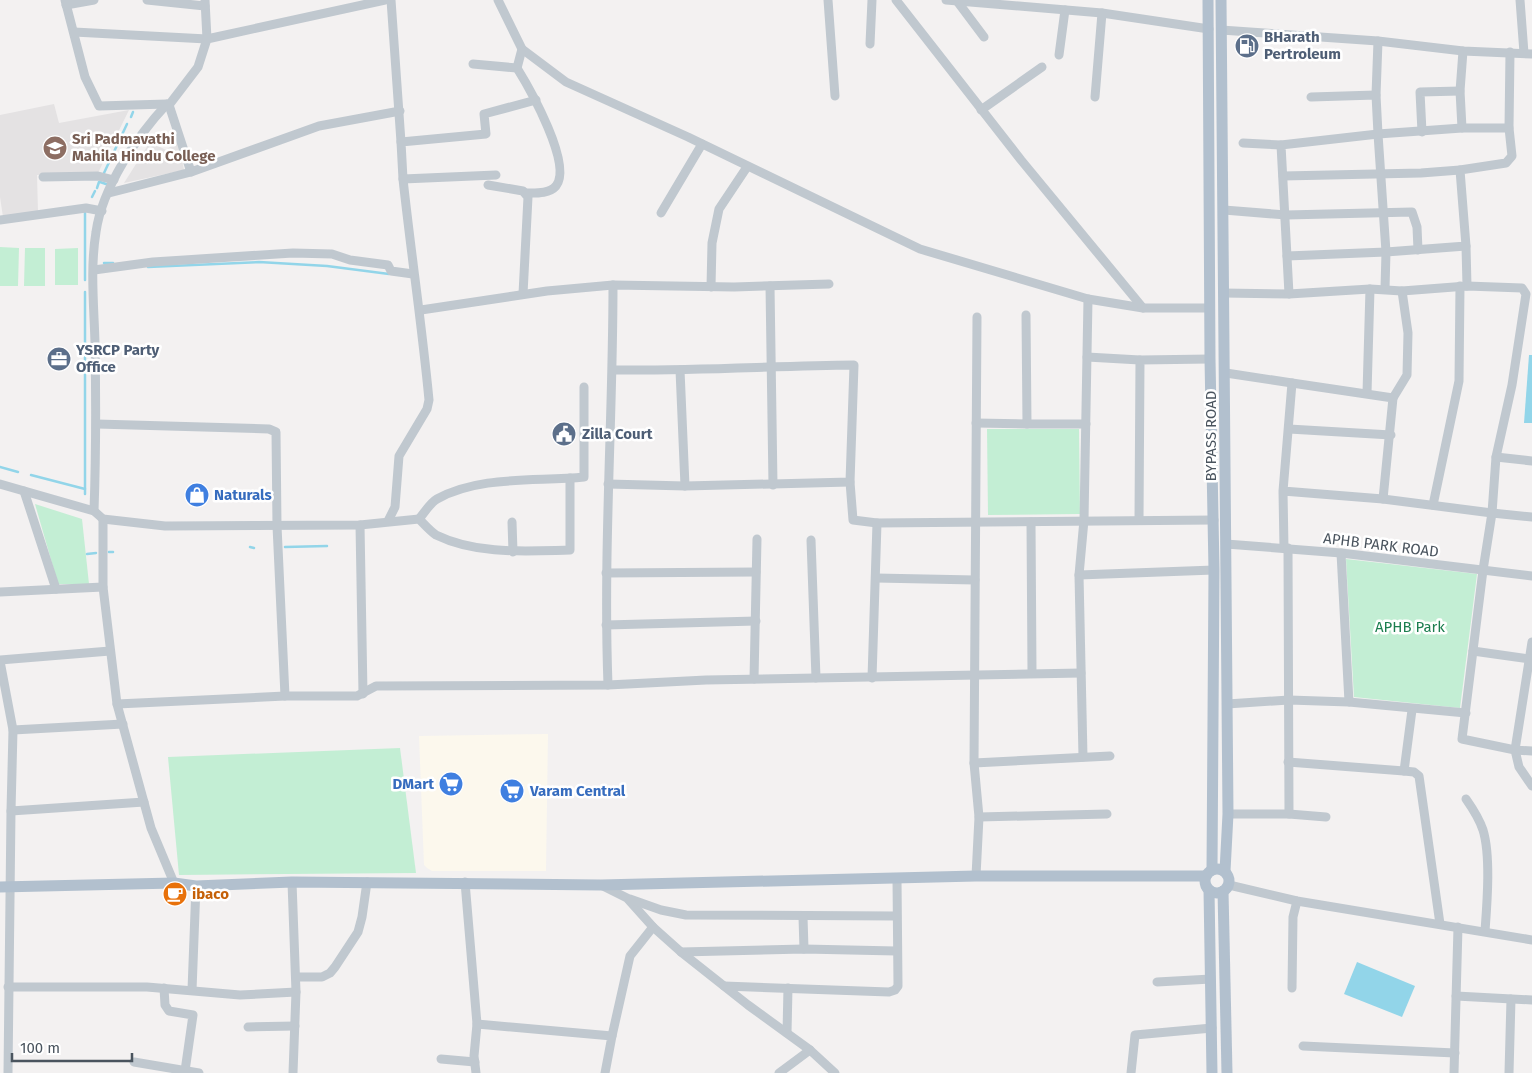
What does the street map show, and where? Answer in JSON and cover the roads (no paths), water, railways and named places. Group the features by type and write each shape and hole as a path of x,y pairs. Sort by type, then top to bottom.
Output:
{"main road":[{"name":"BYPASS ROAD","path":"1208,0 1210,359 1214,520 1209,873"},
{"name":"BYPASS ROAD","path":"1221,0 1224,210 1223,293 1226,373 1228,814 1225,871"},
{"path":"4,887 174,883 196,886 292,882 465,882 601,885 976,876 1209,873 1219,869 1225,871 1229,877 1226,888 1227,1073"},
{"path":"1209,873 1206,883 1209,890 1212,1073"},
{"path":"1209,890 1216,893 1226,888"}],"street":[{"path":"94,0 66,2 85,77 99,106 168,104"},
{"path":"94,511 96,424 94,270 96,231 114,180 142,133 198,67 207,39 205,3 147,0"},
{"path":"74,32 207,39 385,0"},
{"path":"388,522 395,507 398,456 427,409 429,400 421,310 413,274 403,179 400,111 391,0"},
{"path":"498,0 522,49 566,82 702,144 920,250 1088,299 1143,308 1210,308"},
{"path":"828,0 835,96"},
{"path":"870,44 872,0"},
{"path":"896,0 981,110 1143,308"},
{"path":"946,0 1102,13 1209,29"},
{"path":"1221,30 1378,41 1462,51 1510,52 1526,48 1528,28 1520,0"},
{"path":"957,1 984,37"},
{"path":"1060,55 1065,10"},
{"path":"1095,97 1102,13"},
{"path":"1378,41 1376,95 1385,212 1385,289"},
{"path":"522,49 517,68 536,100 559,159 561,178 555,188 543,193 526,194"},
{"path":"1462,51 1460,91 1462,128"},
{"path":"1283,176 1460,170 1506,163 1512,156 1509,128 1510,52"},
{"path":"473,64 517,68"},
{"path":"981,110 1042,68"},
{"path":"1422,132 1420,92 1460,91"},
{"path":"1311,97 1376,95"},
{"path":"401,142 486,134 484,114 536,100"},
{"path":"168,104 191,172"},
{"path":"109,192 191,172 319,126 400,111"},
{"path":"1243,143 1281,146 1378,134 1462,128 1509,128"},
{"path":"661,213 702,144"},
{"path":"1281,146 1289,294"},
{"path":"711,287 712,243 719,210 748,167"},
{"path":"1433,505 1454,411 1458,381 1466,246 1460,170"},
{"path":"403,179 496,175"},
{"path":"43,177 98,176 114,180"},
{"path":"488,185 523,191 528,197 523,294"},
{"path":"0,220 86,208 102,212"},
{"path":"1224,210 1286,214 1412,212 1417,227 1418,250"},
{"path":"1288,256 1386,252 1466,246"},
{"path":"94,270 153,262 293,253 332,254 350,260 388,265 391,271 413,274"},
{"path":"421,310 523,294 613,285 711,287 829,284"},
{"path":"608,685 606,573 613,370 613,285"},
{"path":"770,286 772,485"},
{"path":"1223,293 1289,294 1370,289 1402,292 1464,286 1511,286 1522,288 1526,294 1512,385 1496,457 1492,513 1462,739 1515,750 1532,751"},
{"path":"1367,393 1370,289"},
{"path":"1383,499 1391,435 1393,398 1407,375 1408,333 1402,292"},
{"path":"1083,757 1079,575 1084,520 1088,299"},
{"path":"1026,315 1027,424"},
{"path":"976,876 979,816 974,763 977,317"},
{"path":"1087,357 1140,360 1210,359"},
{"path":"1139,520 1140,360"},
{"path":"613,370 680,370 854,364 850,482 853,520 877,523 1214,520"},
{"path":"680,370 685,486"},
{"path":"1226,373 1393,398"},
{"path":"1289,814 1289,700 1283,491 1292,382"},
{"path":"0,484 94,511 103,519 165,526 360,525 419,519 436,500 462,488 508,482 584,477 584,388"},
{"path":"976,423 1086,424"},
{"path":"96,424 273,429 278,436 277,526 285,696"},
{"path":"1289,429 1391,435"},
{"path":"1496,457 1532,461"},
{"path":"419,519 435,534 472,546 512,552 570,550 570,478"},
{"path":"608,484 685,486 850,482"},
{"path":"24,491 56,589"},
{"path":"1283,491 1383,499 1532,517"},
{"path":"103,519 103,587 117,704 151,828 174,883"},
{"path":"512,522 512,552"},
{"path":"1031,522 1032,674"},
{"path":"872,678 877,523"},
{"path":"360,525 363,694"},
{"path":"754,678 757,539"},
{"path":"811,540 816,678"},
{"name":"APHB PARK ROAD","path":"1226,544 1341,553 1532,576"},
{"path":"1341,553 1349,702"},
{"path":"1079,575 1214,570"},
{"path":"606,573 756,572"},
{"path":"876,578 975,580"},
{"path":"0,592 103,587"},
{"path":"606,625 756,622"},
{"path":"1532,642 1529,659 1528,694 1515,750 1519,767 1532,786"},
{"path":"1473,650 1529,659"},
{"path":"8,1073 4,1034 8,987 4,887 11,811 13,730 0,660 110,651"},
{"path":"117,704 285,696 357,696 376,686 608,685 754,678 872,678 1081,673"},
{"path":"1227,704 1289,700 1349,702 1412,710 1466,713"},
{"path":"1404,771 1412,710"},
{"path":"13,730 123,724"},
{"path":"974,763 1110,756"},
{"path":"1288,762 1414,772 1419,776 1440,924"},
{"path":"1466,799 1477,814 1484,832 1488,901 1485,932"},
{"path":"11,811 144,802"},
{"path":"979,816 1107,814"},
{"path":"1228,814 1289,814 1326,817"},
{"path":"724,986 889,992 895,990 898,986 896,952 897,879"},
{"path":"292,882 296,977 293,1073"},
{"path":"296,977 322,976 330,973 335,967 358,932 367,882"},
{"path":"465,882 477,1024 476,1073"},
{"path":"601,885 627,898 677,915 896,916"},
{"path":"192,990 196,886"},
{"path":"1226,888 1532,940"},
{"path":"627,898 653,927 681,952 810,1050 835,1073"},
{"path":"1292,988 1293,917 1297,901"},
{"path":"803,917 804,949"},
{"path":"605,1073 630,956 653,927"},
{"path":"1454,1073 1458,927"},
{"path":"681,952 804,949 896,952"},
{"path":"1157,982 1211,979"},
{"path":"8,987 164,988 240,995 296,992"},
{"path":"164,988 165,1005 169,1011 193,1015 185,1071"},
{"path":"787,1033 788,988"},
{"path":"1456,996 1532,1000"},
{"path":"1509,1073 1511,999"},
{"path":"477,1024 612,1036"},
{"path":"248,1027 295,1026"},
{"path":"1131,1073 1135,1035 1212,1028"},
{"path":"1303,1046 1455,1053"},
{"path":"779,1073 810,1050"},
{"path":"441,1058 475,1062"},
{"path":"134,1062 199,1073"}],"water":[{"path":"1529,355 1532,355 1532,423 1524,423"},
{"path":"1357,962 1415,986 1402,1017 1344,994"}],"waterway":[{"path":"131,117 133,112"},
{"path":"104,173 127,124"},
{"path":"97,188 99,182"},
{"path":"100,182 109,185"},
{"path":"92,197 95,191"},
{"path":"85,212 85,280"},
{"path":"148,267 259,262 327,266 389,274"},
{"path":"104,263 113,263"},
{"path":"85,292 85,494"},
{"path":"0,467 18,472"},
{"path":"31,475 85,489"},
{"path":"285,547 327,546"},
{"path":"250,547 254,548"},
{"path":"87,554 96,553"}],"place":[{"name":"BHarath Pertroleum","path":"1247,46"},
{"name":"Sri Padmavathi Mahila Hindu College","path":"55,148"},
{"name":"YSRCP Party Office","path":"59,359"},
{"name":"Zilla Court","path":"564,434"},
{"name":"Naturals","path":"197,495"},
{"name":"DMart","path":"451,784"},
{"name":"Varam Central","path":"512,791"},
{"name":"ibaco","path":"175,894"}],"park label":[{"name":"APHB Park","path":"1410,627"}]}
